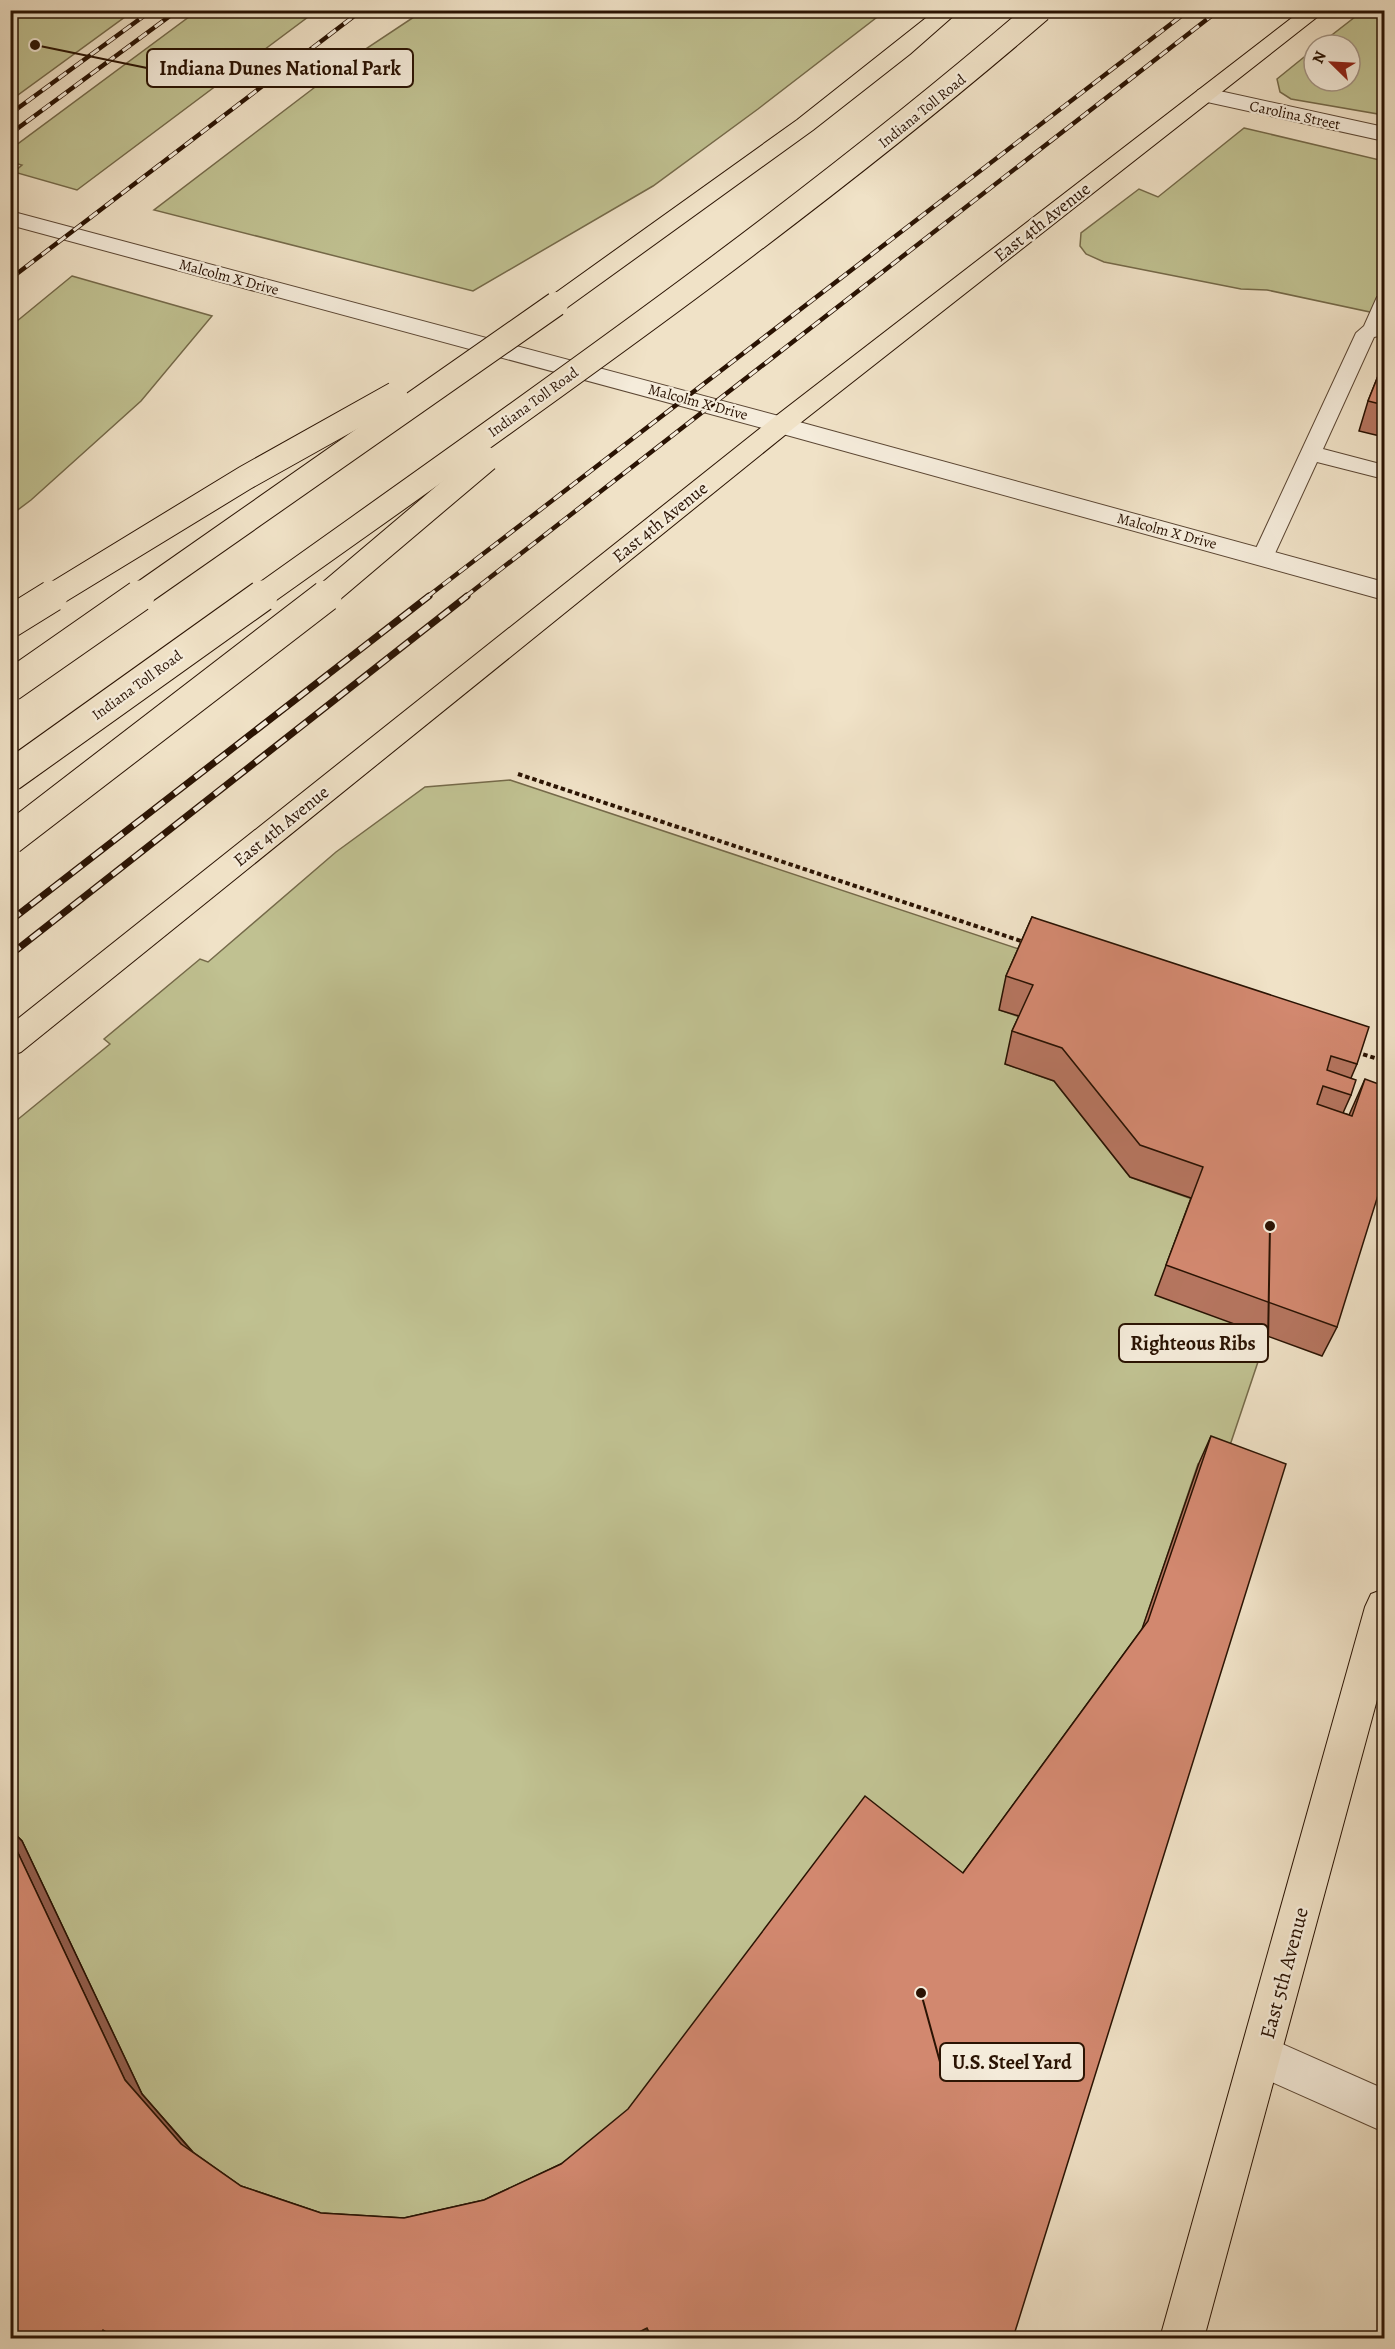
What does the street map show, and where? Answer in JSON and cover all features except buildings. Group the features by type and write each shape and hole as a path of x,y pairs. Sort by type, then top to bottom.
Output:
{"main road":[{"path":"10,686 761,160 893,58 950,10"},
{"name":"Indiana Toll Road","path":"10,776 642,324 827,188 957,83 1040,10"},
{"name":"East 4th Avenue","path":"10,1042 781,425 1316,10"},
{"path":"10,622 245,478 556,304"},
{"path":"10,840 343,583 642,324"},
{"name":"East 5th Avenue","path":"1182,2338 1262,2056 1384,1607"}],"street":[{"name":"Carolina Street","path":"1206,95 1384,134"},
{"name":"Malcolm X Drive","path":"10,218 781,425 1384,591"},
{"path":"1262,2056 1384,2111"}],"lane":[{"path":"1263,557 1366,333 1379,329 1384,301"},
{"path":"1311,453 1384,472"}],"path":[{"path":"518,774 1024,942"},
{"path":"1351,1050 1384,1061"}],"green space":[{"path":"11,10 133,10 133,11 11,100"},
{"path":"1364,10 1384,11 1384,115 1291,99 1280,92 1277,79 1302,59 1302,93 1362,93 1362,33 1334,33"},
{"path":"197,11 316,11 77,190 14,172 22,165 11,162 11,149"},
{"path":"423,11 885,11 653,186 473,291 154,210 361,52"},
{"path":"1244,128 1384,161 1384,315 1267,290 1241,289 1104,262 1086,254 1080,246 1081,233 1139,189 1158,197"},
{"path":"72,276 212,316 141,401 31,500 11,515 11,326"},
{"path":"510,780 1025,951 1000,1010 1025,1019 1005,1064 1054,1081 1130,1177 1192,1199 1267,1335 1221,1472 1198,1464 1137,1645 956,1892 630,2122 565,2175 413,2228 332,2223 255,2196 196,2156 142,2094 11,1848 11,1125 110,1044 104,1039 200,959 208,962 336,852 425,787"}],"railway":[{"path":"10,114 152,10"},
{"path":"10,134 178,10"},
{"path":"10,279 362,10"},
{"path":"427,597 1189,10"},
{"path":"465,597 1219,10"},
{"path":"10,921 429,596"},
{"path":"10,955 467,596"}],"place":[{"name":"Indiana Dunes National Park","path":"35,45"},
{"name":"Righteous Ribs","path":"1270,1226"},
{"name":"U.S. Steel Yard","path":"921,1993"}]}
